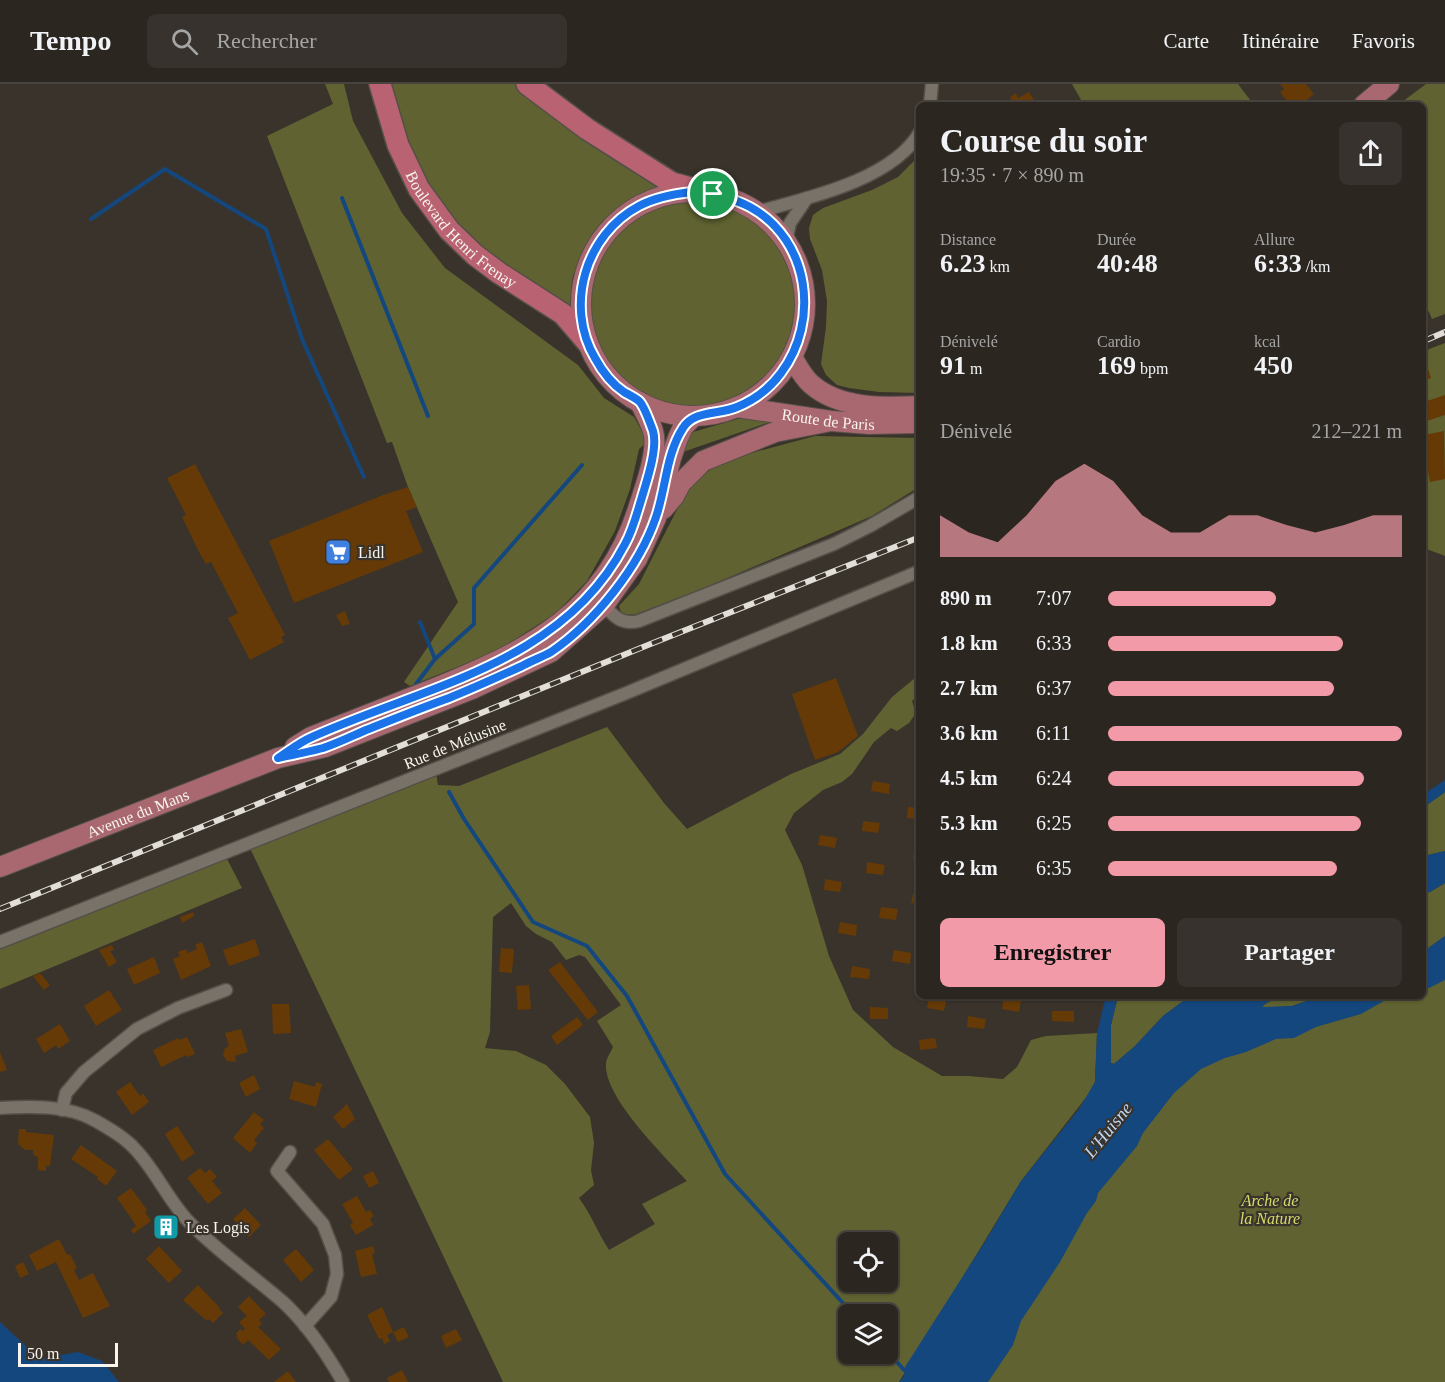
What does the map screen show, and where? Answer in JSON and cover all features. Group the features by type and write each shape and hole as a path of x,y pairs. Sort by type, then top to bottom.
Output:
{"highway":[{"name":"Boulevard Henri Frenay","path":"380,84 398,145 419,189 449,230 498,273 563,314 587,342"},
{"path":"527,84 587,129 672,183 713,194"}],"main road":[{"path":"1368,102 1389,84"},
{"path":"692,192 713,194 733,199 757,212 774,226 786,242 796,258 802,277 805,299 802,331 792,357 779,376 765,390 737,407 713,414 694,416 663,412 623,392 594,358 587,342 580,308 582,284 590,259 610,229 630,211 656,198 671,194 692,192"},
{"name":"Route de Paris","path":"792,357 809,382 820,392 834,399 855,404 916,406"},
{"name":"Avenue du Mans","path":"278,758 311,737 496,663 550,632 570,615 591,594 615,562 626,542 638,511 646,486 654,445 654,433 640,402"},
{"name":"Route de Paris","path":"737,407 831,421 869,424 916,423"},
{"name":"Avenue du Mans","path":"0,867 278,758 325,747 472,689 551,652 604,605 637,559 656,518 675,446 683,427 694,416"},
{"path":"656,518 674,496 681,483 703,461 775,432 831,421"}],"street":[{"path":"930,102 932,84"},
{"path":"757,212 807,198 883,169 909,147 916,137"},
{"path":"786,242 790,224 807,198"},
{"path":"604,605 613,616 621,621 630,623 639,621 834,544 916,499"},
{"name":"Rue de Mélusine","path":"0,942 624,694 916,573"},
{"path":"62,1110 66,1093 84,1072 137,1029 178,1008 226,990"},
{"path":"0,1108 62,1110 91,1118 134,1147 188,1221 213,1246 285,1304 305,1326 333,1364 343,1382"},
{"path":"290,1152 277,1171 323,1224 331,1239 337,1274 332,1297 305,1326"}],"green space":[{"path":"325,84 344,84 353,121 402,213 445,268 578,365 604,398 634,417 644,435 645,444 639,449 630,489 615,531 587,581 556,613 497,651 410,686 404,682 458,602 408,487 392,442 387,443 267,136 333,104"},
{"path":"388,84 520,84 666,187 628,203 600,227 574,273 572,309 471,243 416,170"},
{"path":"1072,84 1238,84 1252,102 1082,102"},
{"path":"1426,84 1445,84 1445,314 1432,319 1426,306 1426,102 1402,102"},
{"path":"916,159 916,393 879,392 837,385 826,375 821,364 827,301 822,270 810,239 809,228 813,215 823,208 872,190 898,177"},
{"path":"683,201 703,201 723,205 742,213 767,231 780,247 789,265 797,295 793,335 789,345 780,363 767,379 751,392 723,405 703,409 683,409 663,405 644,397 619,379 606,363 593,335 589,315 589,295 593,275 601,256 619,231 635,218 663,205"},
{"path":"1445,343 1445,556 1426,549 1426,350"},
{"path":"748,416 771,417 770,422 680,453 687,438 693,432"},
{"path":"815,436 916,438 916,489 872,516 704,588 636,614 622,615 619,606 639,584 688,488 715,466 755,452"},
{"path":"916,678 916,698 912,701 916,713 909,723 897,731 891,728 874,742 852,774 842,782 823,790 794,813 785,830 802,865 829,956 853,1010 893,1047 942,1076 1003,1079 1017,1067 1031,1040 1046,1036 1097,1033 1095,1082 1088,1095 1021,1181 899,1382 503,1382 249,846 436,773 438,785 459,786 607,727 664,803 687,829 791,774 840,754 863,734 892,697","holes":["511,903 526,926 552,942 566,960 579,955 585,957 621,1005 597,1021 613,1047 606,1062 608,1078 615,1093 638,1126 687,1181 642,1204 655,1224 609,1250 579,1198 594,1185 591,1170 594,1143 590,1117 565,1084 546,1065 516,1051 485,1048 490,1032 493,917"]},
{"path":"1445,792 1445,851 1426,856 1426,806"},
{"path":"226,857 242,888 0,989 0,949"},
{"path":"1445,883 1445,936 1426,950 1426,893"},
{"name":"Arche de la Nature","path":"1445,948 1445,1382 940,1382 1213,1026 1349,999 1426,999 1426,962"},
{"path":"1117,999 1186,999 1163,1016 1135,1046 1114,1064 1111,1063 1111,1025"},
{"path":"1274,999 1313,999 1292,1006 1261,1008"}],"water":[{"path":"1445,780 1445,792 1426,806 1426,793"},
{"path":"1445,851 1445,883 1426,893 1426,856"},
{"path":"1445,936 1445,980 1426,989 1426,950"},
{"name":"L'Huisne","path":"1105,999 1117,999 1111,1025 1111,1063 1114,1064 1135,1046 1163,1016 1186,999 1274,999 1262,1007 1292,1006 1313,999 1387,999 1361,1014 1316,1027 1294,1038 1276,1039 1201,1069 1174,1093 1143,1133 1137,1146 1098,1193 1096,1201 1060,1262 1021,1321 1013,1345 988,1382 899,1382 904,1376 905,1367 1021,1181 1079,1109 1095,1082 1097,1033"},
{"path":"0,1322 27,1347 44,1358 78,1352 102,1361 119,1382 0,1382"}],"building":[{"path":"1280,84 1306,84 1314,94 1305,102 1288,102 1280,92 1284,89"},
{"path":"1029,92 1035,102 1013,102 1010,97 1016,93 1018,98"},
{"path":"1426,363 1431,378 1426,380"},
{"path":"1445,395 1445,415 1426,421 1426,401"},
{"path":"1444,431 1445,479 1430,482 1426,462 1426,435"},
{"path":"195,464 285,635 281,637 284,642 250,660 228,618 238,613 211,562 206,564 200,554 182,517 186,515 167,478"},
{"path":"408,487 417,507 406,511 423,552 294,603 269,541"},
{"path":"345,611 350,624 342,626 336,615"},
{"path":"836,678 858,736 838,752 815,760 792,694"},
{"path":"873,781 890,784 889,794 871,791"},
{"path":"908,807 916,808 916,819 907,818"},
{"path":"863,821 880,823 878,833 862,831"},
{"path":"820,835 837,838 835,848 818,845"},
{"path":"914,849 916,849 916,859 913,859"},
{"path":"867,862 885,865 883,875 866,873"},
{"path":"825,879 842,882 840,892 824,890"},
{"path":"913,893 916,893 916,904 911,903"},
{"path":"881,907 898,909 896,920 879,918"},
{"path":"193,912 194,916 182,923 180,917"},
{"path":"840,922 857,925 856,936 838,933"},
{"path":"255,939 260,955 229,966 223,950"},
{"path":"202,942 211,966 181,980 173,959 180,956 178,952 186,949 188,953 197,949 195,945"},
{"path":"112,945 114,950 110,951 117,962 109,967 99,950"},
{"path":"501,948 514,949 512,973 499,972"},
{"path":"894,950 911,953 910,964 892,961"},
{"path":"154,957 160,973 134,985 127,969"},
{"path":"560,962 598,1012 588,1020 548,970"},
{"path":"852,966 870,969 869,979 850,977"},
{"path":"40,973 50,985 44,990 33,976"},
{"path":"529,985 531,1009 518,1010 516,986"},
{"path":"109,990 122,1010 96,1026 84,1006"},
{"path":"929,999 946,1001 944,1011 927,1008"},
{"path":"1003,999 1021,1001 1019,1012 1002,1009"},
{"path":"272,1004 289,1004 291,1033 273,1034"},
{"path":"870,1007 888,1008 888,1019 870,1019"},
{"path":"1052,1011 1074,1011 1074,1022 1052,1021"},
{"path":"968,1016 986,1019 984,1029 967,1027"},
{"path":"577,1017 583,1025 557,1045 551,1036"},
{"path":"60,1024 70,1041 58,1049 56,1045 44,1053 36,1039"},
{"path":"241,1029 248,1052 235,1056 235,1062 227,1061 223,1055 225,1048 229,1046 225,1033"},
{"path":"187,1037 195,1054 188,1057 186,1055 161,1067 153,1050 178,1038 179,1040"},
{"path":"935,1038 937,1048 920,1050 919,1040"},
{"path":"0,1052 7,1070 0,1072"},
{"path":"254,1075 260,1089 246,1097 239,1083"},
{"path":"294,1081 315,1087 316,1082 322,1084 316,1107 289,1099"},
{"path":"130,1082 140,1096 143,1093 149,1102 132,1115 116,1092"},
{"path":"347,1104 355,1119 343,1129 333,1117"},
{"path":"254,1112 264,1120 260,1124 264,1128 254,1140 257,1143 250,1153 233,1138"},
{"path":"177,1126 195,1153 182,1162 165,1134"},
{"path":"19,1129 54,1135 50,1166 46,1166 46,1171 38,1170 38,1157 33,1155 33,1150 25,1150 18,1144"},
{"path":"328,1139 353,1169 339,1180 314,1150"},
{"path":"81,1145 117,1171 106,1186 97,1179 98,1177 71,1159"},
{"path":"200,1168 205,1173 210,1169 217,1177 212,1181 222,1193 208,1204 187,1178"},
{"path":"373,1171 379,1183 369,1188 363,1176"},
{"path":"131,1188 147,1210 145,1212 151,1221 133,1234 131,1230 136,1226 117,1198"},
{"path":"357,1196 366,1212 370,1210 374,1216 370,1219 373,1225 356,1235 350,1225 353,1223 342,1204"},
{"path":"245,1208 261,1225 249,1237 233,1219"},
{"name":"Les Logis","path":"167,1221 172,1227 165,1232 161,1226"},
{"path":"59,1239 77,1268 74,1270 79,1280 93,1273 110,1306 83,1318 56,1262 37,1271 29,1255"},
{"path":"159,1246 182,1271 169,1283 146,1259"},
{"path":"373,1246 375,1253 372,1254 377,1274 361,1277 355,1251"},
{"path":"296,1249 314,1270 301,1282 283,1260"},
{"path":"23,1262 29,1274 20,1278 15,1266"},
{"path":"198,1285 223,1313 213,1323 209,1319 207,1321 183,1300"},
{"path":"249,1296 266,1314 259,1320 262,1324 258,1327 281,1349 269,1360 248,1340 243,1345 236,1337 240,1329 242,1331 245,1329 239,1322 247,1316 238,1307"},
{"path":"382,1307 393,1332 387,1335 390,1341 384,1344 367,1315"},
{"path":"404,1327 409,1337 398,1342 393,1332"},
{"path":"456,1329 462,1340 446,1348 441,1336"},
{"path":"402,1370 408,1382 389,1382 387,1378"},
{"path":"288,1371 296,1382 274,1382"}],"waterway":[{"path":"91,219 165,169 266,229 302,339 364,477"},
{"path":"342,198 428,416"},
{"path":"435,659 474,624 474,588 582,465"},
{"path":"416,684 435,659 420,622"},
{"path":"449,792 464,819 533,922 587,946 627,996 725,1174 844,1304"},
{"path":"898,1363 904,1370"}],"railway":[{"path":"1426,340 1445,332"},
{"path":"0,909 648,645 916,539"}],"place":[{"name":"Lidl","path":"338,552"},
{"name":"Les Logis","path":"166,1227"}],"route":[{"path":"692,192 713,194 733,199 757,212 774,226 786,242 796,258 802,277 805,299 802,331 792,357 779,376 765,390 737,407 713,414 694,416 683,427 671,458 656,518 637,559 604,605 551,652 522,666 472,689 325,747 278,758 311,737 496,663 523,649 550,632 570,615 604,578 626,542 638,511 651,464 654,433 640,402 623,392 594,358 587,342 580,308 584,276 598,243 622,217 639,206 671,194 692,192"}]}
